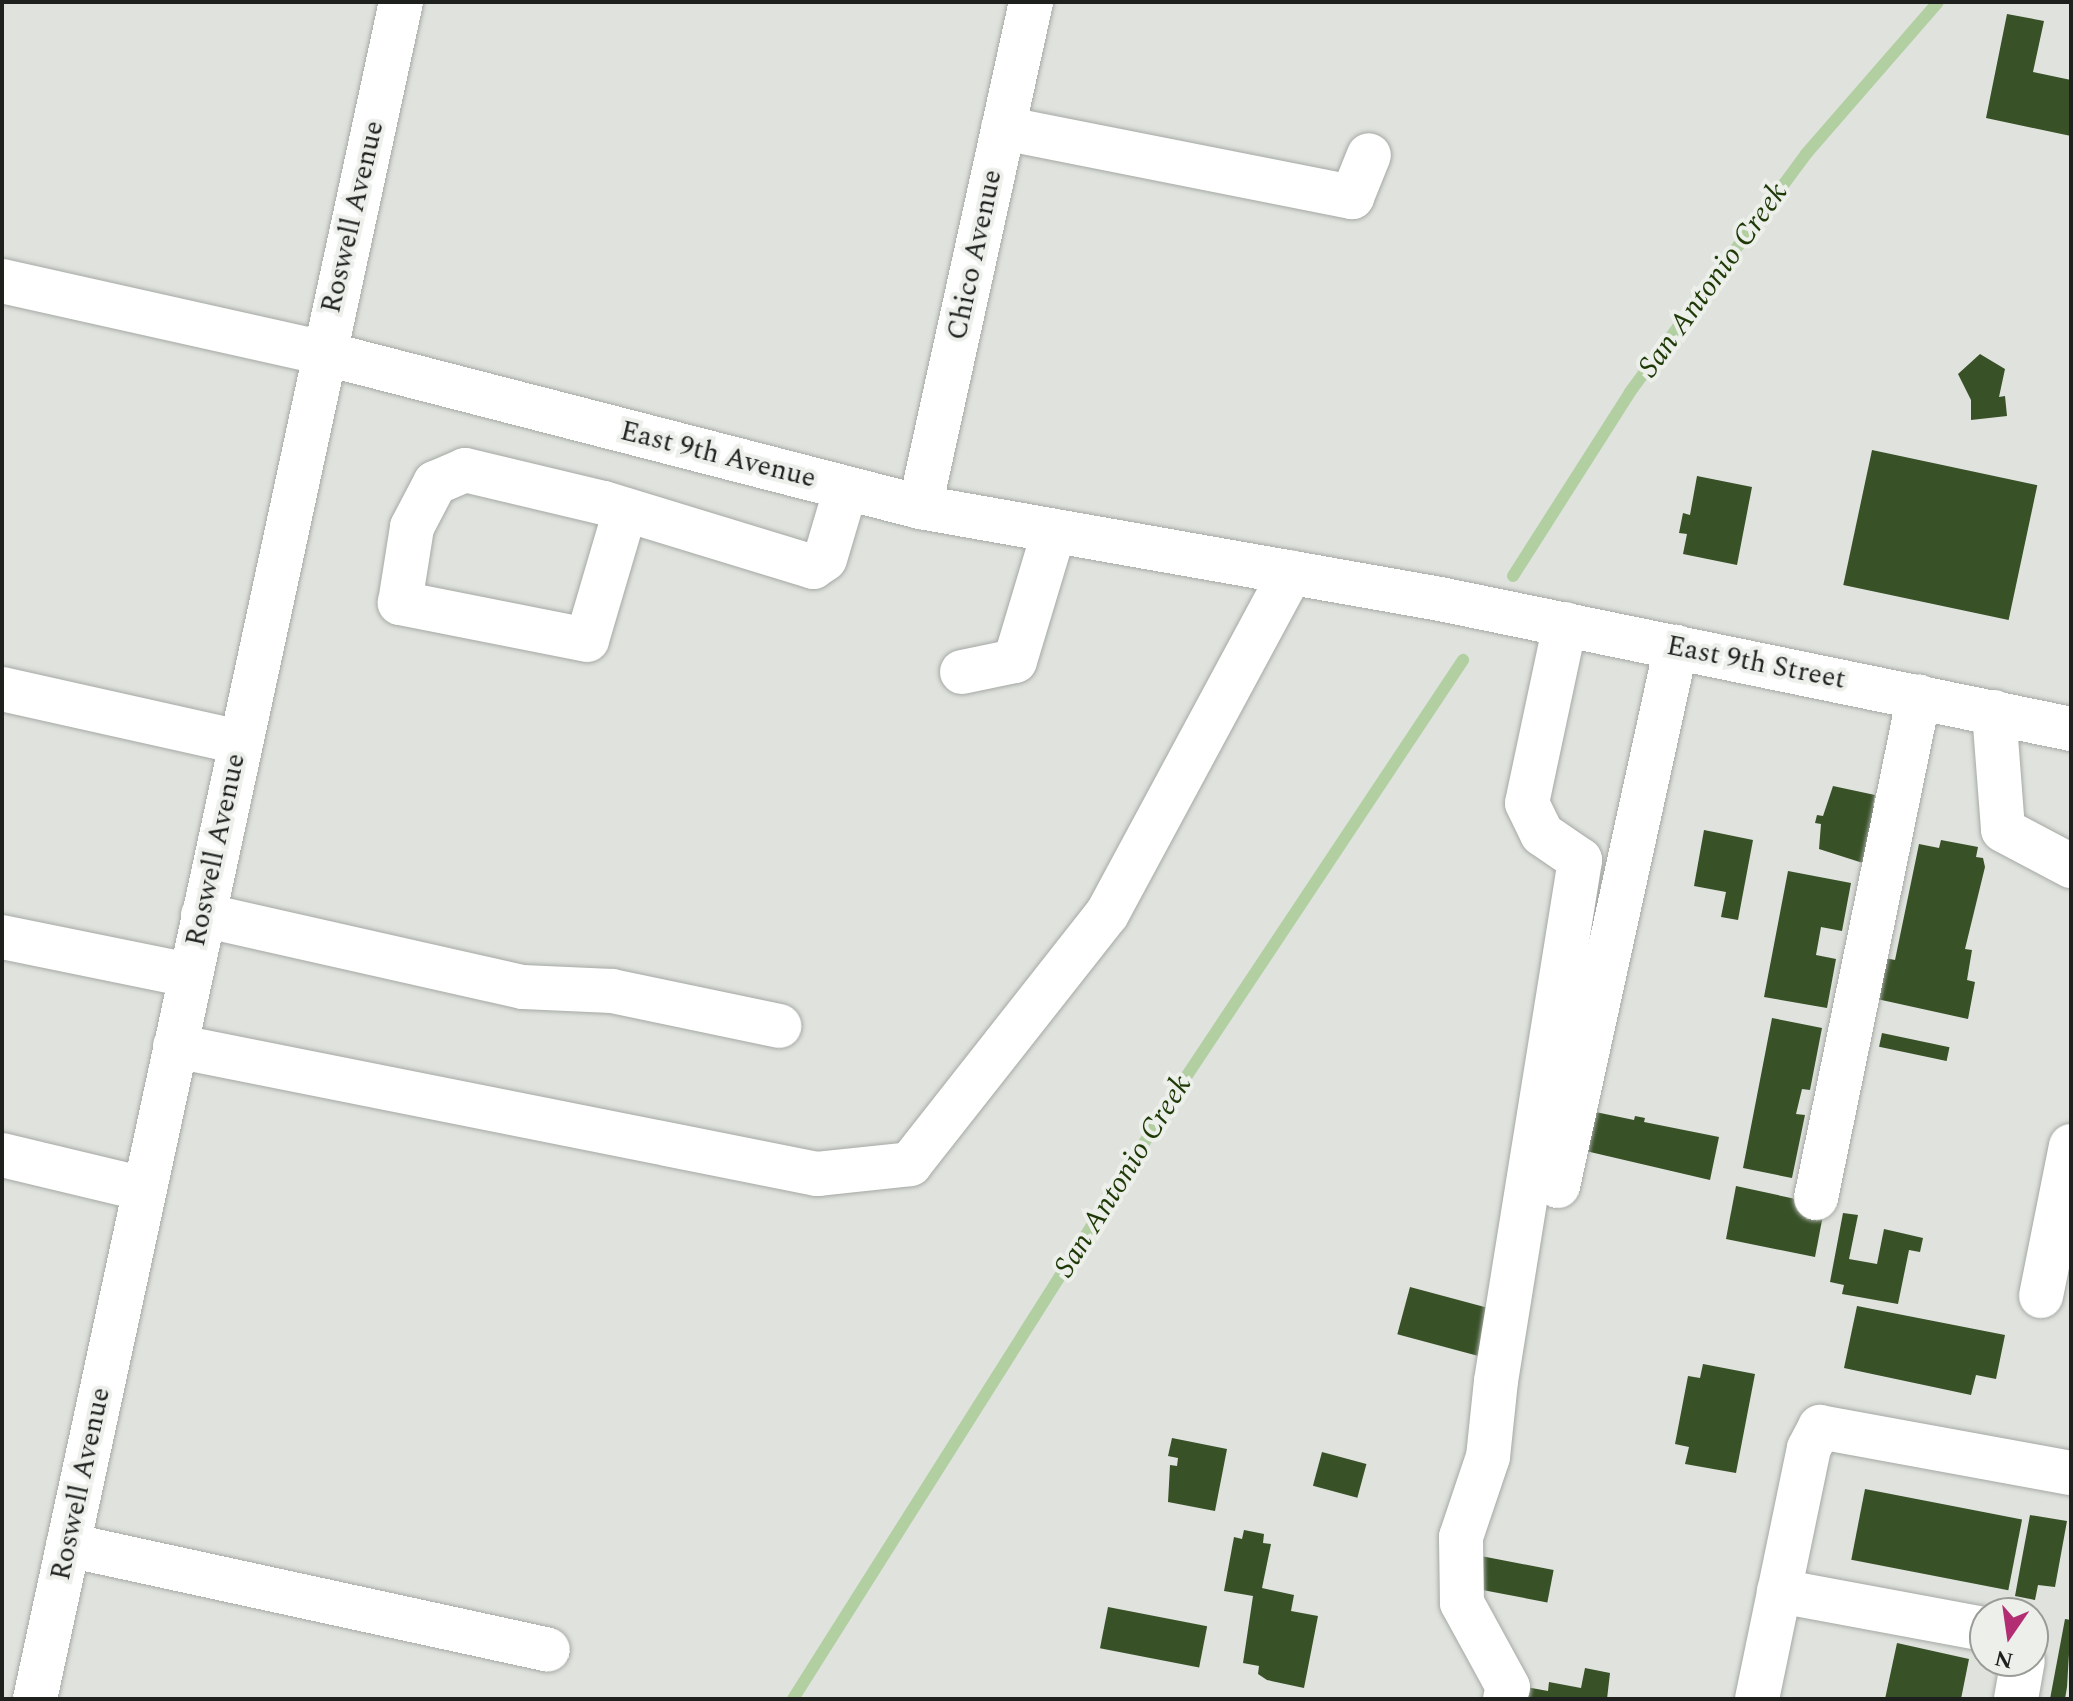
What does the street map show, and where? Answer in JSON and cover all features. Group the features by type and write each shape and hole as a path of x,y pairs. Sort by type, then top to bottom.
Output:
{"street":[{"name":"Roswell Avenue","path":"35,1699 401,2"},
{"name":"Chico Avenue","path":"920,507 1031,2"},
{"path":"1003,128 1352,197 1369,155"},
{"name":"East 9th Avenue","path":"2,281 323,353 920,507 1440,599"},
{"path":"625,511 587,640 400,603 412,527 435,483 465,470 625,511 813,567 825,559 846,488"},
{"path":"962,672 1015,661 1054,531"},
{"path":"175,1046 817,1174 910,1164 1107,914 1291,572"},
{"name":"East 9th Street","path":"1440,599 2071,729"},
{"path":"1505,1699 1508,1687 1462,1603 1461,1537 1488,1457 1496,1381 1580,860 1542,834 1527,803 1565,624"},
{"path":"1558,1186 1676,647"},
{"path":"2,689 239,742"},
{"path":"1816,1198 1919,696"},
{"path":"1994,712 2003,830 2071,866"},
{"path":"203,915 523,987 612,991 779,1026"},
{"path":"2,937 189,975"},
{"path":"2041,1296 2071,1146"},
{"path":"2,1155 144,1189"},
{"path":"1757,1699 1811,1438 1820,1427 2071,1473"},
{"path":"68,1545 548,1650"},
{"path":"1779,1591 1969,1626"},
{"path":"2016,1699 2020,1677"}],"building":[{"path":"2007,14 2044,21 2033,72 2071,80 2071,136 1986,118"},
{"path":"1980,354 2005,369 1999,397 2005,396 2007,416 1971,420 1971,400 1958,374"},
{"path":"1872,450 2037,485 2009,620 1843,585"},
{"path":"1697,476 1752,487 1737,565 1683,554 1687,534 1679,533 1683,513 1690,515"},
{"path":"1833,786 1875,795 1873,806 1878,807 1866,864 1819,849 1821,824 1815,823 1817,815 1823,816"},
{"path":"1704,830 1753,840 1738,920 1721,917 1726,892 1694,886"},
{"path":"1941,840 1978,847 1976,857 1983,858 1985,867 1965,949 1972,950 1967,980 1975,982 1968,1019 1877,999 1885,958 1895,960 1919,844 1939,848"},
{"path":"1788,871 1851,883 1842,931 1821,927 1816,955 1836,959 1827,1008 1764,997"},
{"path":"1772,1018 1822,1028 1810,1090 1802,1089 1796,1114 1805,1115 1792,1178 1743,1168"},
{"path":"1882,1033 1949,1047 1947,1061 1879,1047"},
{"path":"1581,1109 1634,1120 1635,1116 1645,1118 1644,1122 1719,1137 1710,1180 1573,1148"},
{"path":"1736,1186 1805,1201 1823,1215 1815,1257 1726,1239"},
{"path":"1843,1213 1858,1215 1849,1259 1877,1264 1884,1229 1923,1238 1920,1252 1909,1250 1898,1304 1842,1294 1844,1285 1830,1282"},
{"path":"1410,1287 1490,1308 1477,1356 1397,1334"},
{"path":"1857,1306 2005,1335 1996,1379 1976,1375 1971,1395 1844,1368"},
{"path":"1703,1364 1755,1374 1736,1473 1685,1464 1689,1447 1675,1444 1688,1376 1700,1378"},
{"path":"1172,1438 1227,1449 1215,1511 1168,1502 1170,1465 1177,1466 1178,1458 1168,1456"},
{"path":"1322,1452 1366,1464 1357,1498 1313,1486"},
{"path":"1865,1489 2022,1520 2008,1590 1851,1560"},
{"path":"2030,1515 2067,1521 2055,1587 2038,1585 2036,1597 2015,1596"},
{"path":"1244,1530 1264,1534 1263,1543 1271,1544 1262,1588 1294,1595 1291,1611 1318,1616 1304,1688 1267,1680 1258,1674 1259,1666 1243,1663 1253,1596 1224,1591 1234,1537 1242,1539"},
{"path":"1481,1556 1554,1570 1547,1603 1475,1588"},
{"path":"1108,1607 1207,1626 1199,1668 1100,1648"},
{"path":"2065,1619 2071,1620 2065,1699 2050,1699"},
{"path":"1897,1643 1969,1659 1961,1699 1885,1699"},
{"path":"1585,1668 1610,1673 1607,1699 1523,1699 1526,1687 1548,1691 1549,1682 1581,1688"}],"waterway":[{"name":"San Antonio Creek","path":"1513,576 1630,392 1806,154 1938,2"},
{"name":"San Antonio Creek","path":"793,1699 1182,1083 1463,660"}]}
